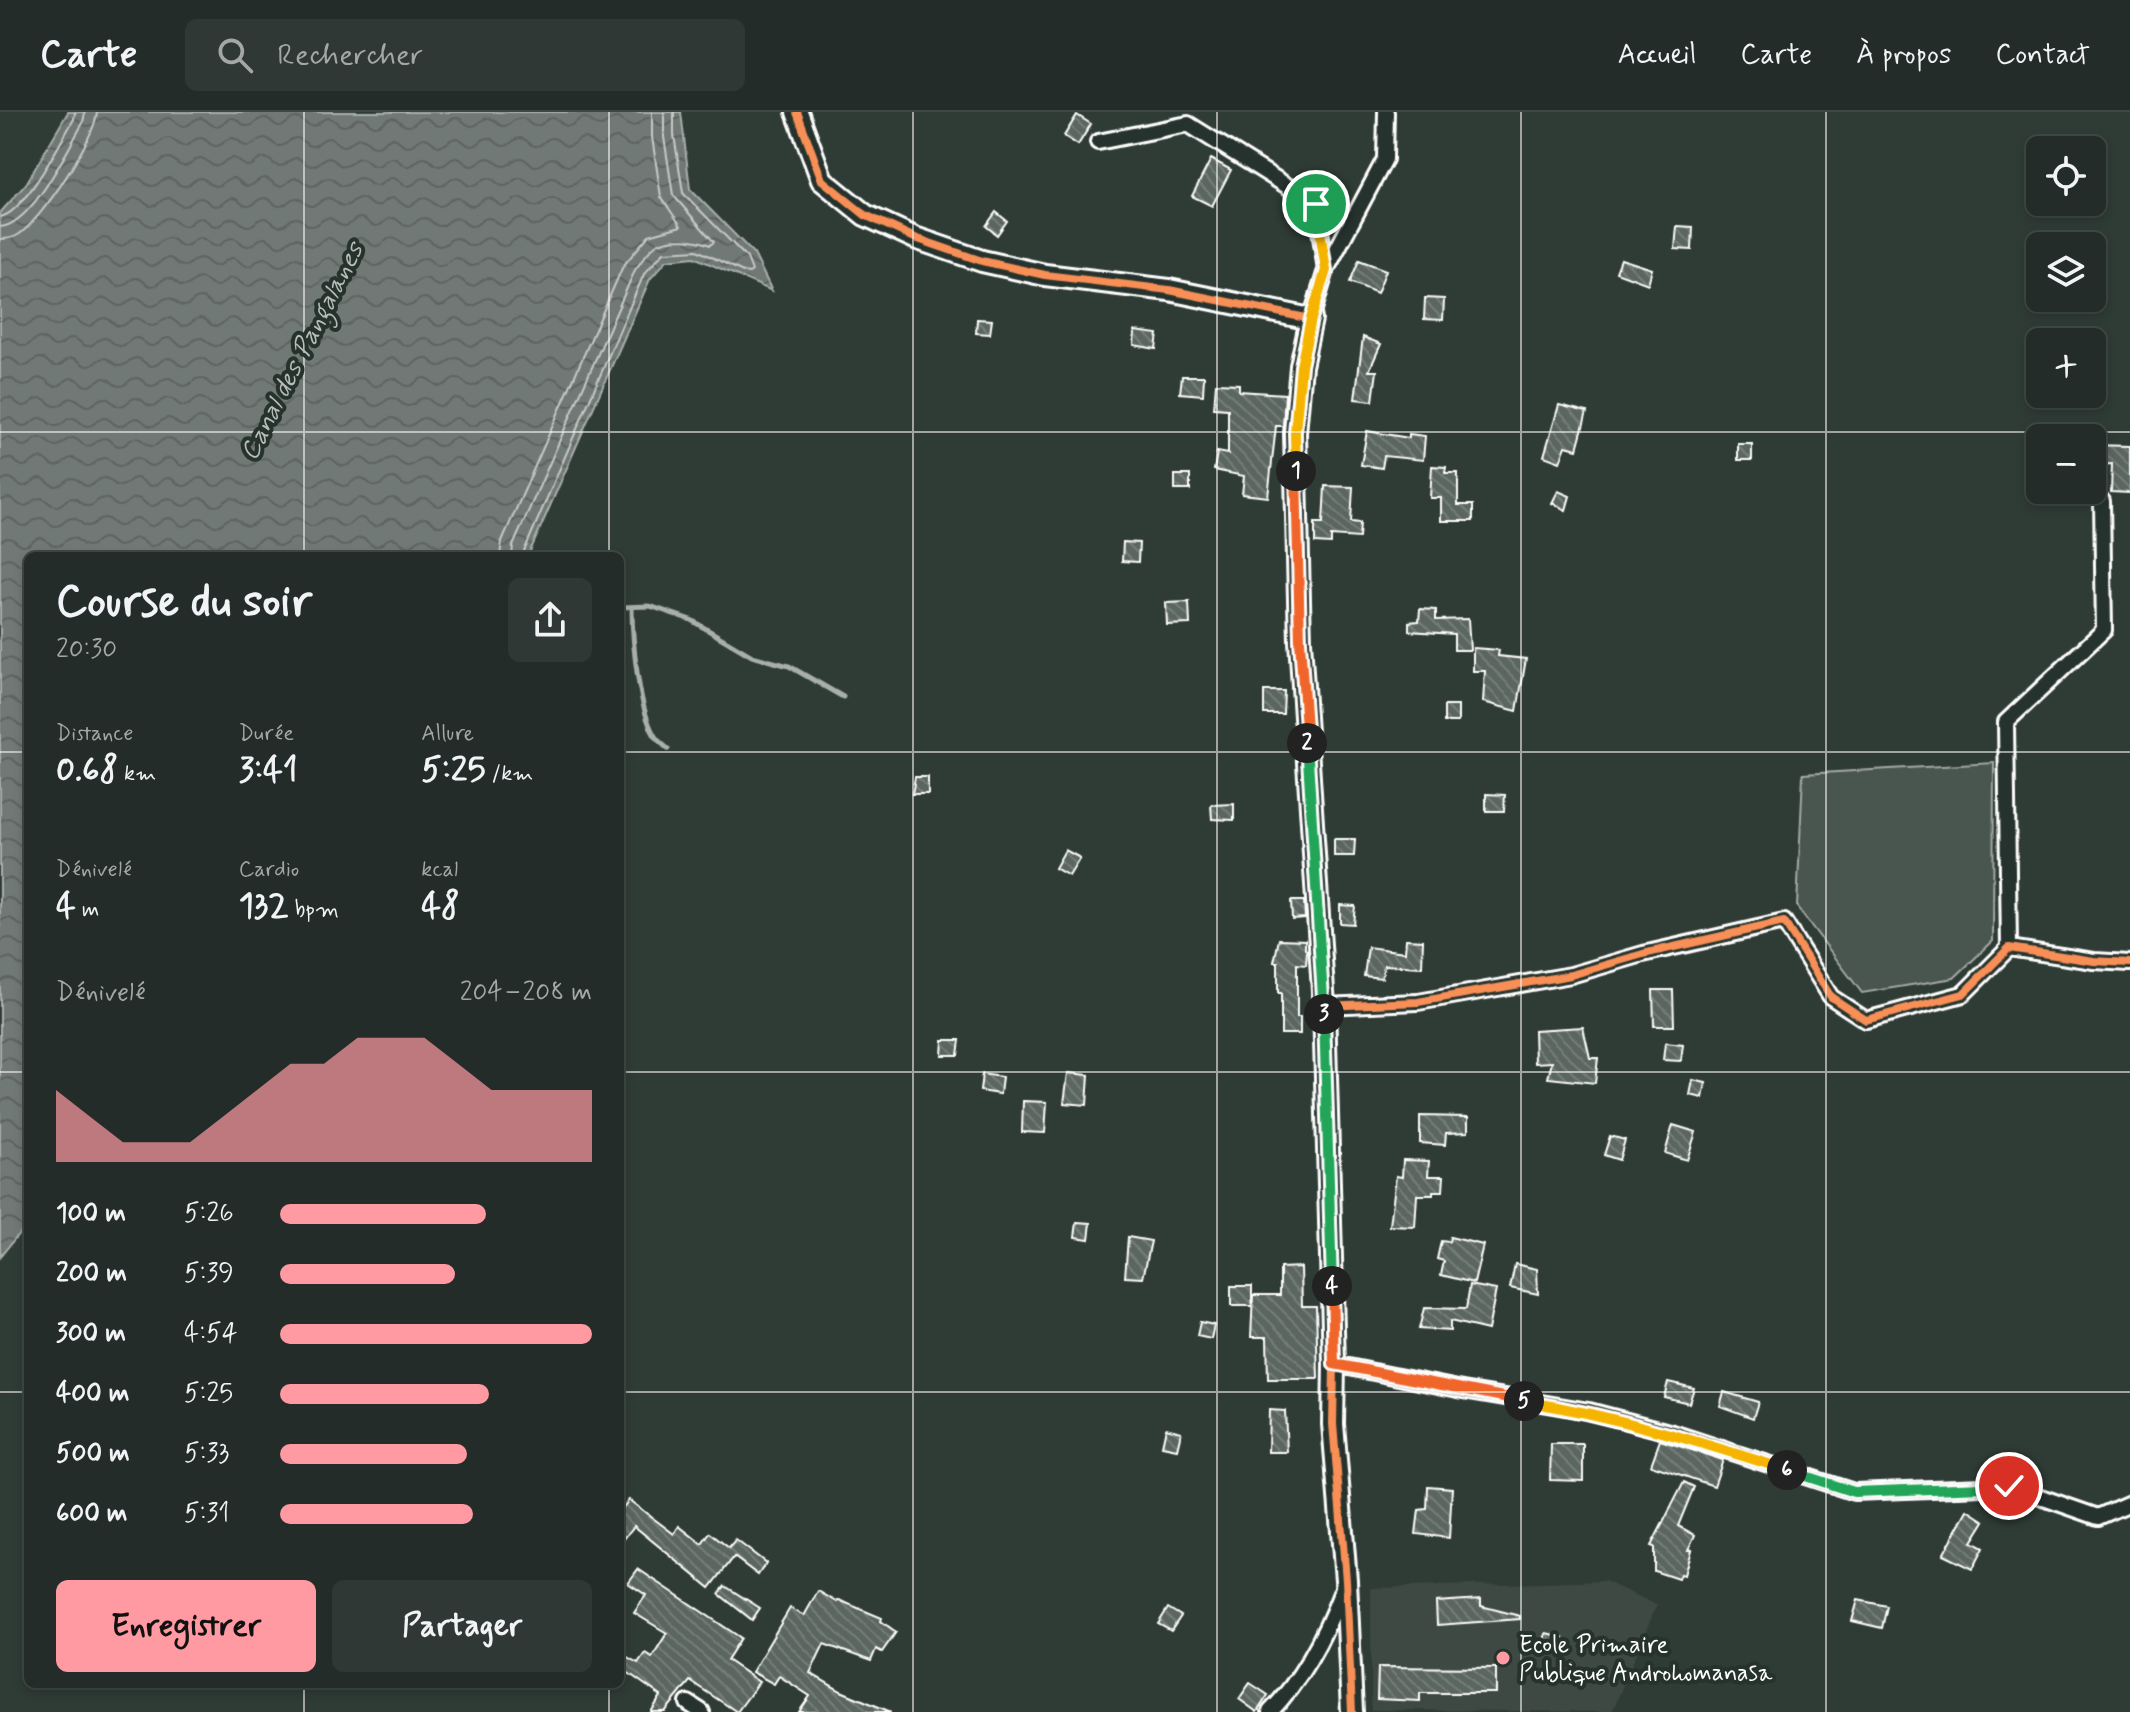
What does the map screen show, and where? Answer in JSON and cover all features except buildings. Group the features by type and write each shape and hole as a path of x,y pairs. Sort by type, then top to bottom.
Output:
{"street":[{"path":"797,112 822,180 865,215 915,238 982,261 1045,275 1169,290 1311,319"},
{"path":"1352,1712 1346,1580 1333,1424 1324,1006 1300,641 1295,449 1301,366 1311,319 1326,270 1385,159 1386,112"},
{"path":"1098,142 1188,124 1316,204 1326,270"},
{"path":"1324,1006 1418,1002 1571,975 1643,954 1784,922 1831,997 1866,1020 1963,994 2009,948 2006,722 2104,630 2102,504"},
{"path":"2009,948 2094,961 2130,963"},
{"path":"1334,1364 1589,1411 1673,1433 1854,1492 2009,1486 2098,1517 2130,1503"},
{"path":"1270,1712 1284,1698 1326,1634 1346,1580"},
{"path":"688,1703 702,1712"}],"shaded area":[{"path":"1994,763 1993,941 1954,978 1862,993 1797,907 1803,774"},
{"name":"Ecole Primaire Publique Androhomanasa","path":"1605,1581 1657,1605 1612,1712 1371,1710 1371,1588"}],"water":[{"name":"Canal des Pangalanes","path":"68,112 681,112 690,189 754,254 772,291 694,257 667,260 650,279 530,552 24,552 24,1227 0,1257 0,213 26,184"}],"waterway":[{"path":"624,607 650,606 691,620 752,656 789,666 843,697"},
{"path":"632,607 635,654 644,709 655,736 668,749"}],"cycle path":[{"path":"797,112 822,180 865,215 915,238 982,261 1045,275 1169,290 1311,319 1301,366 1295,433 1300,641 1324,1006 1333,1424 1346,1580 1352,1712"},
{"path":"1324,1006 1418,1002 1571,975 1643,954 1784,922 1831,997 1866,1020 1963,994 2009,948 2094,961 2130,963"}],"place":[{"name":"Ecole Primaire Publique Androhomanasa","path":"1503,1658"}],"route":[{"path":"1316,204 1326,270 1301,366 1295,433 1300,641 1324,1006 1334,1364 1589,1411 1673,1433 1854,1492 2009,1486"}]}
